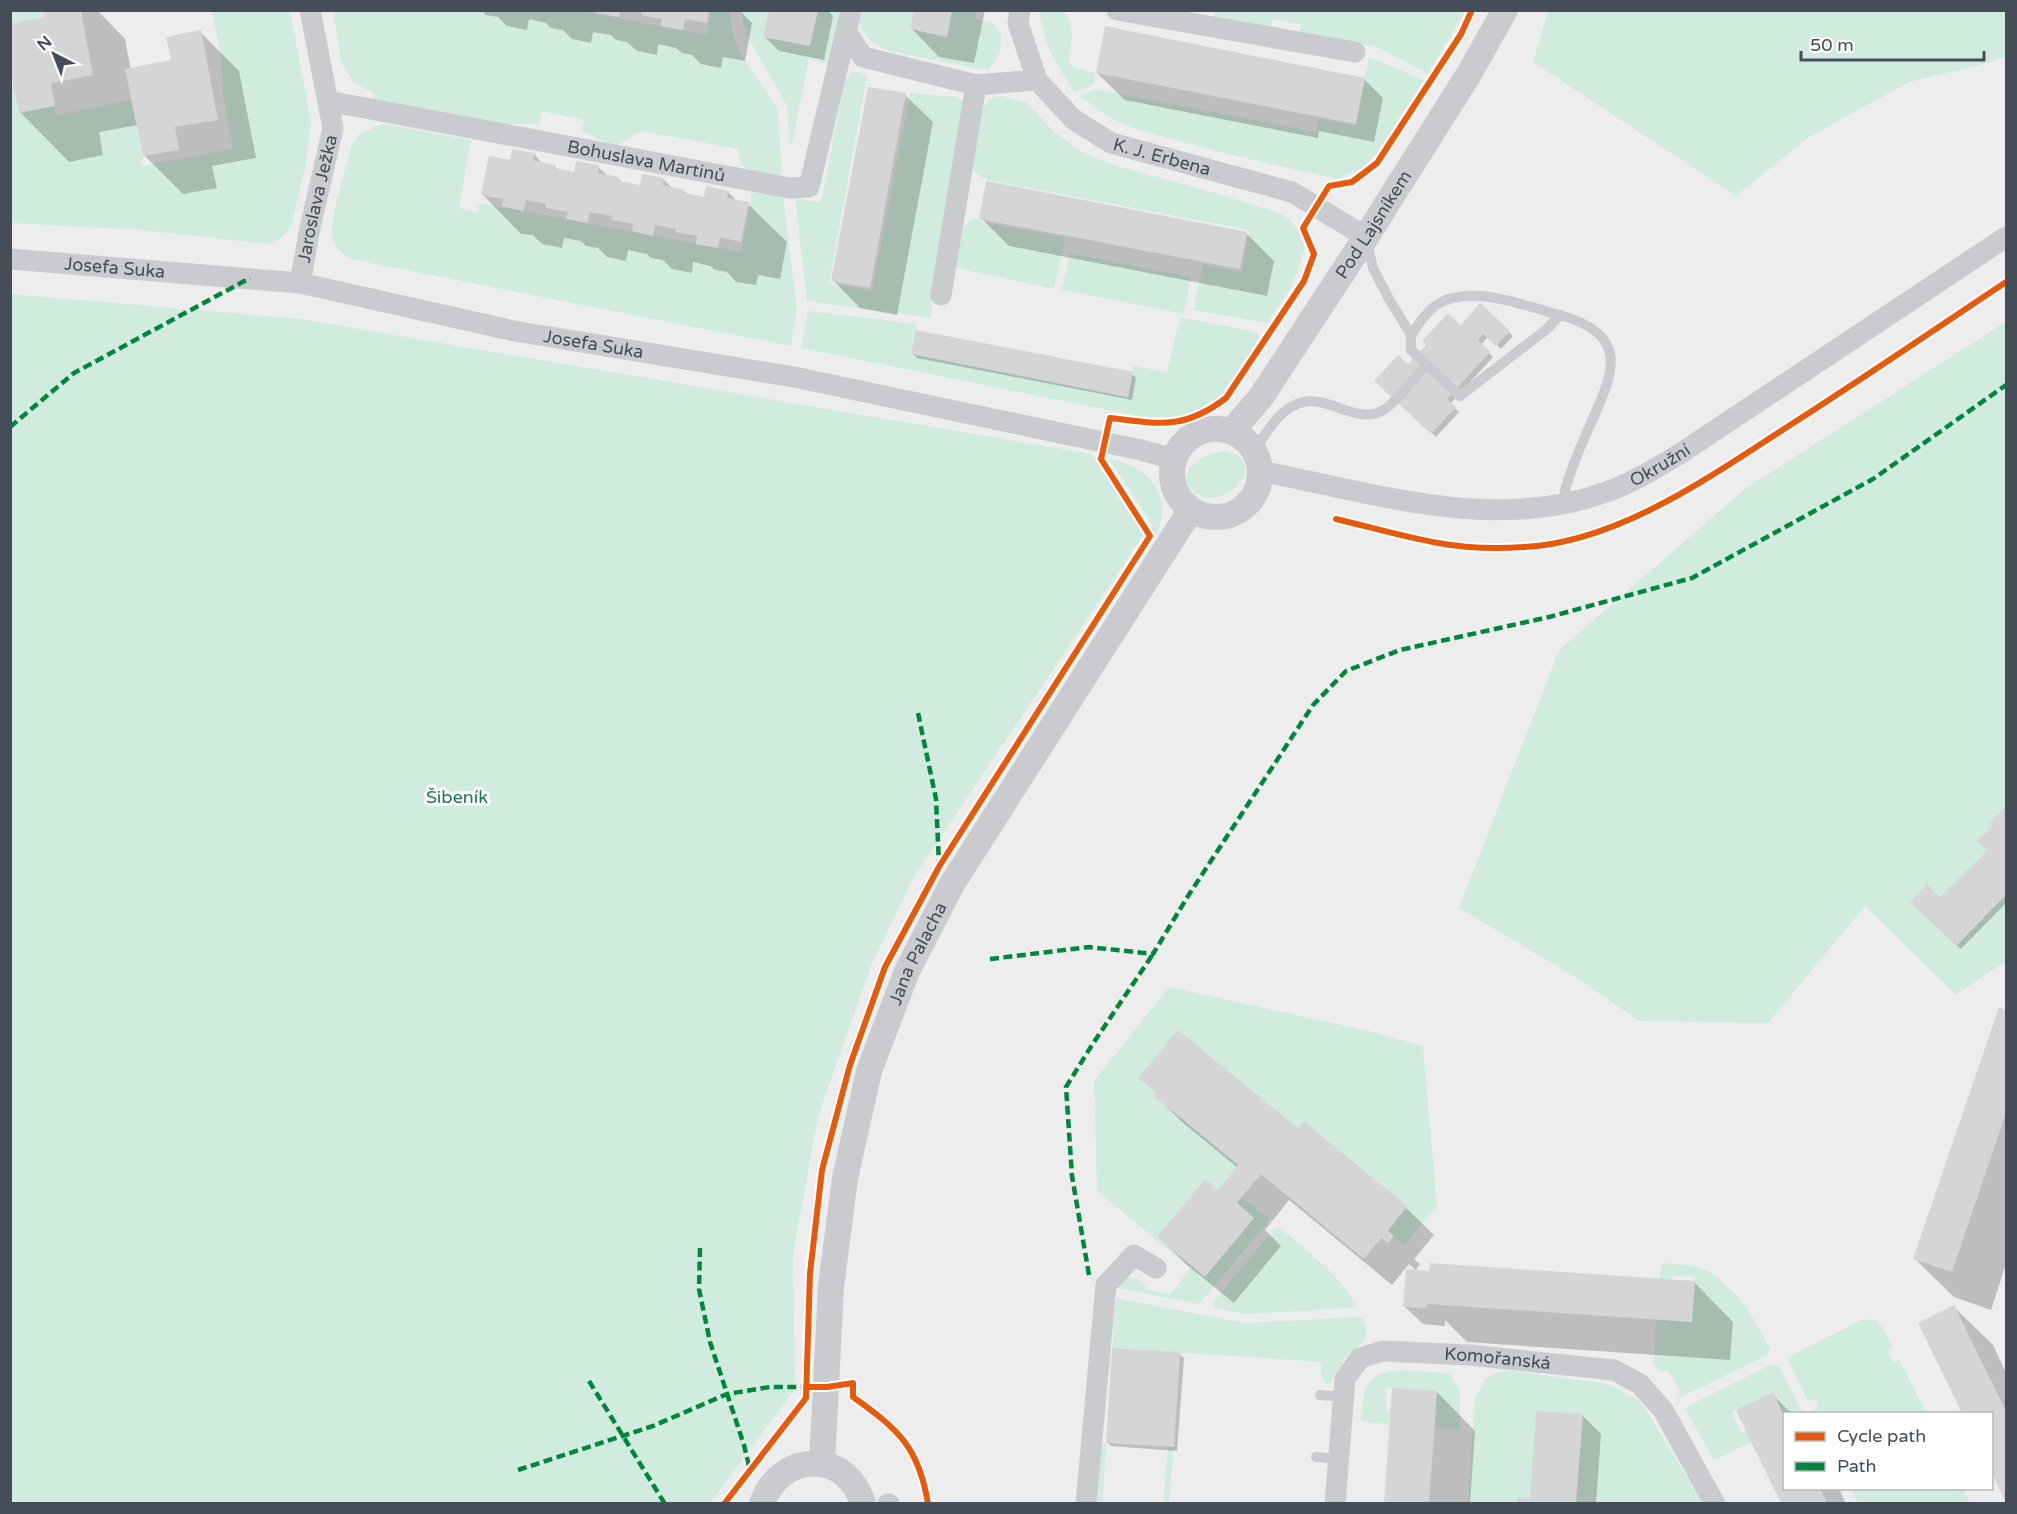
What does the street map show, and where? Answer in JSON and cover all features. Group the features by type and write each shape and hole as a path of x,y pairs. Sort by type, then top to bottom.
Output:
{"street":[{"name":"Jaroslava Ježka","path":"300,283 333,128 310,10"},
{"path":"851,10 846,32 863,57 976,85 1037,80"},
{"name":"K. J. Erbena","path":"1020,10 1018,23 1037,80 1073,119 1111,143 1292,192 1366,237"},
{"path":"1117,10 1355,52"},
{"name":"Pod Lajsníkem","path":"1231,432 1261,398 1366,237 1469,74 1505,10"},
{"name":"Bohuslava Martinů","path":"328,101 790,188 809,187 846,32"},
{"path":"940,295 976,85"},
{"name":"Okružní","path":"1257,461 1374,495 1453,508 1505,511 1562,504 1609,491 1646,474 1681,453 2007,237"},
{"name":"Josefa Suka","path":"10,259 300,283 514,331 794,377 1141,450 1174,459"},
{"path":"1218,429 1231,432 1243,439 1257,461 1258,486 1252,498 1242,508 1231,514 1217,517 1204,516 1192,511 1181,501 1174,488 1171,474 1174,459 1185,442 1203,431 1218,429"},
{"name":"Jana Palacha","path":"822,1464 831,1287 845,1178 869,1071 908,971 952,884 1192,511"},
{"path":"1086,1503 1107,1285 1134,1256 1156,1268"},
{"name":"Komořanská","path":"1335,1503 1345,1379 1360,1358 1383,1351 1469,1355 1614,1370 1640,1384 1663,1410 1715,1503"},
{"path":"762,1503 767,1491 777,1478 790,1468 806,1463 822,1464 837,1469 850,1479 860,1493 863,1503"}],"lane":[{"path":"1366,237 1373,268 1411,335 1411,350 1460,396 1547,329 1560,315"},
{"path":"1411,335 1433,307 1456,296 1473,295 1577,320 1599,334 1609,350 1612,366 1605,390 1571,468 1562,504"},
{"path":"1257,461 1281,415 1297,404 1315,401 1366,416 1385,410 1426,365"},
{"path":"1320,1395 1344,1397"},
{"path":"1316,1456 1339,1460"}],"green space":[{"path":"1058,10 1069,18 1072,32 1069,61 1074,68 1096,73 1094,84 1075,92 1052,54 1044,35 1039,11"},
{"path":"1214,10 1465,11 1428,74 1377,47 1300,34 1301,24 1272,19 1270,29 1212,19"},
{"path":"10,11 43,11 44,17 11,24"},
{"path":"212,11 290,11 311,121 307,158 292,223 285,234 267,244 141,230 11,223 10,72 19,113 54,106 57,115 131,100 143,156 141,166 233,149 223,94 221,57"},
{"path":"333,11 582,11 706,35 711,11 730,11 733,35 739,50 777,108 782,167 780,180 755,174 741,165 738,149 641,131 615,147 582,131 584,120 542,111 539,124 494,124 376,102 372,92 354,83 341,62"},
{"path":"741,11 769,11 763,37 810,46 818,11 840,11 829,64 809,59 792,145 790,145 787,106 746,34"},
{"path":"857,11 976,11 975,19 993,23 998,29 1001,35 1000,53 988,71 886,50 866,35"},
{"path":"1548,11 2006,11 2006,56 1988,63 1909,82 1809,137 1736,196 1533,62"},
{"path":"1369,57 1424,80 1376,154 1363,168 1337,179 1227,154 1132,128 1107,116 1080,96 1095,89 1315,132 1318,119 1355,126"},
{"path":"860,72 867,77 829,283 872,291 910,93 956,97 965,103 930,318 807,301 795,198 821,203 845,82 851,73"},
{"path":"1002,96 1027,103 1054,132 1084,153 1117,166 1282,214 1293,223 1301,234 1305,248 1292,286 1267,323 1193,310 1203,265 1242,272 1249,230 987,180 975,173 973,166 979,119 992,98"},
{"path":"383,124 471,140 459,208 477,212 480,203 741,252 752,195 750,195 751,189 783,195 797,309 791,346 350,259 337,247 332,238 333,219 339,192 352,144 360,133"},
{"path":"971,219 1065,238 1054,289 956,268 961,232"},
{"path":"1070,253 1191,277 1184,314 1062,290"},
{"name":"Šibeník","path":"11,294 301,319 1091,454 1144,534 914,877 872,963 818,1116 793,1255 795,1389 710,1503 11,1503"},
{"path":"808,311 917,324 911,354 1127,398 1134,366 1167,372 1180,317 1251,331 1257,333 1259,337 1236,377 1214,402 1199,410 1158,420 801,348"},
{"path":"2006,323 2006,961 1956,995 1865,906 1768,1023 1639,1021 1580,980 1459,908 1559,650 1746,488"},
{"path":"1227,451 1240,458 1245,467 1244,476 1238,485 1217,497 1205,498 1195,493 1188,485 1186,478 1188,470 1201,459"},
{"path":"1109,459 1124,462 1136,468 1155,485 1162,509 1155,537 1153,538 1152,524"},
{"path":"1169,987 1369,1031 1423,1046 1437,1206 1404,1246 1387,1230 1407,1206 1304,1121 1298,1128 1178,1030 1138,1078 1155,1092 1153,1095 1238,1165 1218,1190 1205,1179 1157,1237 1205,1277 1254,1218 1237,1203 1242,1197 1268,1218 1268,1222 1197,1304 1117,1288 1125,1277 1128,1277 1141,1281 1146,1289 1170,1295 1190,1268 1097,1191 1094,1081"},
{"path":"1279,1227 1345,1287 1354,1306 1246,1314 1215,1308 1213,1302 1275,1228"},
{"path":"1666,1263 1694,1266 1711,1272 1737,1295 1770,1348 1768,1355 1681,1397 1677,1396 1681,1392 1667,1370 1661,1372 1654,1364 1656,1320 1692,1322 1695,1277 1673,1276 1672,1280 1660,1279 1661,1265"},
{"path":"1116,1298 1245,1323 1359,1317 1365,1323 1366,1339 1347,1356 1327,1384 1321,1379 1322,1362 1112,1348"},
{"path":"1863,1319 1876,1320 1893,1347 1887,1350 1893,1362 1899,1359 1926,1412 1813,1412 1812,1410 1818,1406 1814,1399 1808,1401 1787,1358"},
{"path":"1772,1364 1779,1366 1802,1412 1783,1412 1783,1414 1772,1392 1732,1412 1741,1433 1746,1431 1751,1442 1717,1459 1713,1458 1686,1411 1688,1406"},
{"path":"1398,1370 1449,1373 1460,1391 1460,1429 1435,1428 1437,1392 1387,1388 1386,1411 1390,1411 1389,1424 1361,1420 1365,1392 1372,1379 1386,1372"},
{"path":"1505,1370 1602,1383 1615,1387 1641,1402 1703,1503 1468,1504 1475,1398 1485,1380"},
{"path":"1106,1443 1103,1503 1089,1504 1097,1447"},
{"path":"1168,1447 1174,1447 1169,1503 1163,1503"},
{"path":"1852,1490 1964,1490 1970,1503 1870,1504 1869,1502 1858,1503"}],"building":[{"path":"43,10 81,10 93,75 51,83 55,106 19,113 10,70 10,24 44,17"},
{"path":"597,10 620,10 619,17 596,13"},
{"path":"642,10 709,10 707,23 685,19 683,30 661,26 662,19 641,15"},
{"path":"769,10 818,10 810,46 763,37"},
{"path":"914,10 952,10 947,37 910,29"},
{"path":"1105,26 1365,78 1356,124 1096,73"},
{"path":"201,30 218,120 175,127 179,150 143,156 125,69 171,60 166,37"},
{"path":"868,87 906,93 870,288 831,281"},
{"path":"512,149 535,153 533,160 574,172 576,161 599,165 598,173 619,177 619,181 640,185 642,174 664,178 663,185 704,197 706,186 729,191 727,198 749,202 741,242 720,237 718,248 696,244 697,236 655,225 653,236 632,231 633,224 611,220 612,216 590,212 588,223 566,219 568,212 546,208 546,204 526,200 523,211 502,206 503,199 481,195 489,156 510,160"},
{"path":"986,181 1247,232 1240,269 979,219"},
{"path":"1480,303 1510,331 1496,346 1483,334 1478,340 1490,352 1447,399 1456,407 1431,434 1374,381 1398,355 1408,364 1426,345 1422,341 1448,313 1461,325"},
{"path":"916,330 1133,372 1128,397 911,354"},
{"path":"2006,806 2006,895 1956,946 1910,902 1927,884 1940,897 1987,851 1977,841 1993,826 1990,823"},
{"path":"1999,1007 2006,1010 2006,1113 1952,1272 1913,1259"},
{"path":"1178,1030 1298,1128 1304,1121 1407,1206 1388,1231 1394,1236 1388,1243 1381,1238 1364,1259 1261,1174 1237,1203 1254,1218 1205,1277 1157,1237 1205,1179 1218,1190 1238,1165 1153,1095 1155,1092 1138,1078"},
{"path":"1430,1263 1695,1281 1692,1322 1427,1304 1426,1308 1403,1307 1406,1269 1429,1271"},
{"path":"1954,1305 2006,1411 2006,1504 1993,1475 1993,1412 1962,1412 1918,1323"},
{"path":"1112,1348 1180,1352 1174,1447 1106,1443"},
{"path":"1392,1388 1437,1391 1429,1503 1384,1503"},
{"path":"1773,1392 1783,1414 1783,1490 1821,1490 1827,1503 1781,1503 1736,1410"},
{"path":"1536,1411 1583,1414 1576,1502 1517,1503 1517,1498 1530,1499"}],"marked path":[{"path":"10,427 74,373 250,278"},
{"path":"990,959 1089,947 1153,954 1188,896 1313,705 1346,671 1400,650 1549,617 1692,578 1873,479 2006,385"},
{"path":"918,713 936,799 939,864"},
{"path":"1089,1275 1072,1176 1066,1087 1153,954"},
{"path":"700,1248 699,1289 710,1342 750,1470"},
{"path":"589,1381 665,1504"},
{"path":"518,1470 653,1426 727,1394 770,1387 806,1387"}],"cycle path":[{"path":"724,1504 806,1398 810,1273 822,1170 850,1065 885,967 940,865 1150,536 1101,459 1110,418 1158,423 1184,420 1211,408 1226,398 1304,281 1314,254 1303,228 1329,186 1352,182 1377,163 1461,34 1472,10"},
{"path":"1336,519 1425,541 1481,548 1524,547 1561,542 1597,532 1668,501 1735,461 2006,282"},
{"path":"806,1387 853,1383 853,1397 882,1419 904,1441 919,1468 928,1504"}]}
